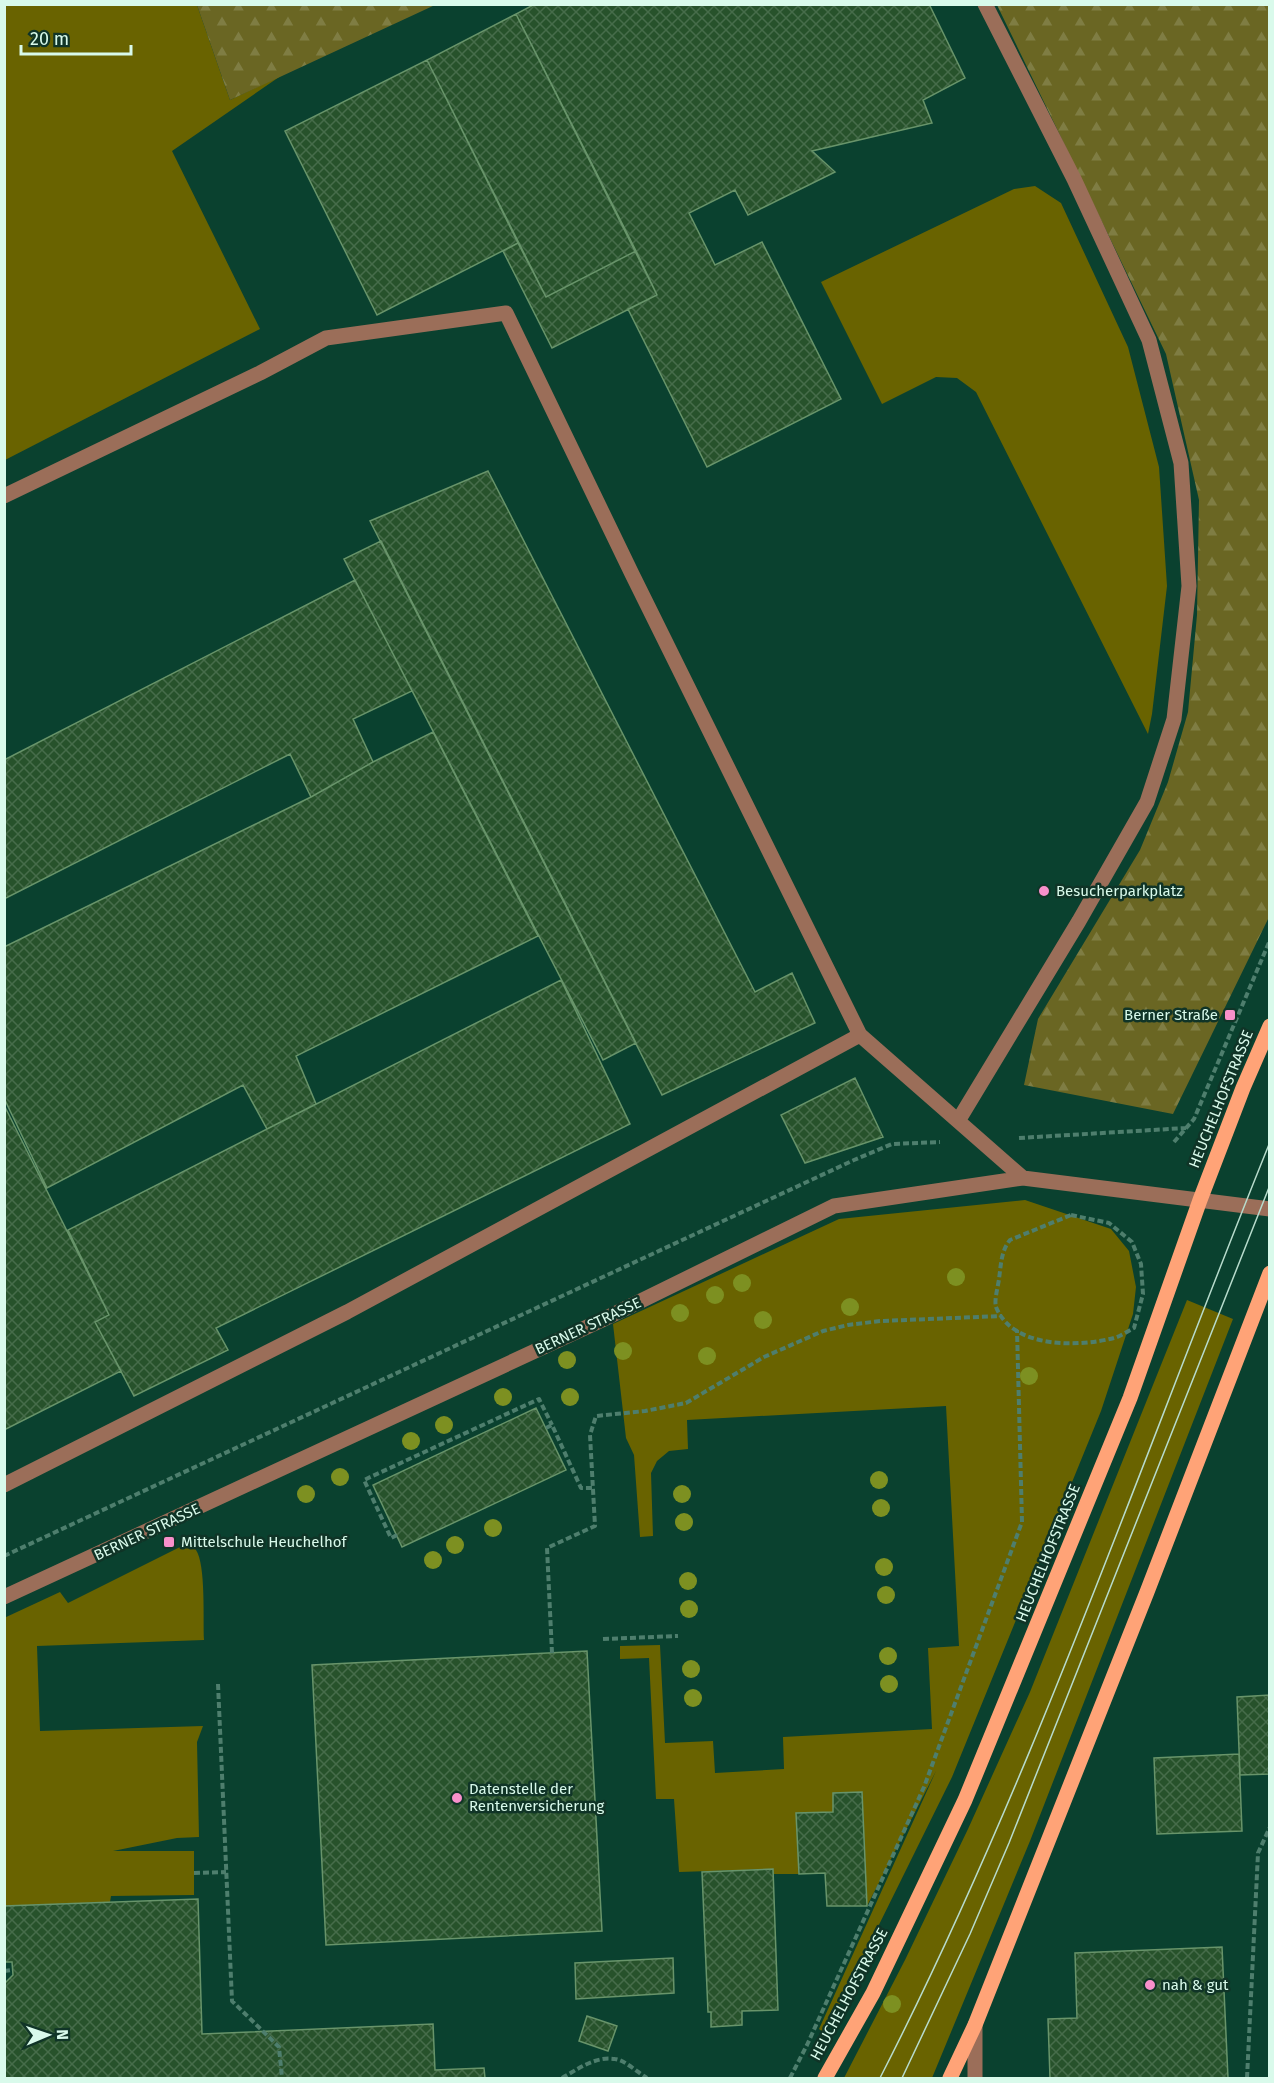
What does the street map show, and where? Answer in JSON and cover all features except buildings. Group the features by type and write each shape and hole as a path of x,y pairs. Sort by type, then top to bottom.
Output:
{"main road":[{"name":"HEUCHELHOFSTRASSE","path":"825,2079 873,1993 965,1800 1130,1398 1200,1200 1269,1026"},
{"path":"950,2079 975,2025 1147,1592 1269,1273"}],"street":[{"path":"958,1121 1079,921 1147,802 1174,719 1189,586 1180,463 1149,340 1074,179 985,4"},
{"path":"4,496 260,373 326,338 506,313 860,1035 1023,1178"},
{"path":"4,1485 347,1312 860,1035"},
{"name":"BERNER STRASSE","path":"4,1597 600,1321 834,1206 1023,1178 1269,1209"},
{"path":"975,2025 975,2079"}],"path":[{"path":"1174,1142 1194,1119 1269,940"},
{"path":"1071,1215 1110,1223 1132,1242 1142,1264 1143,1294 1134,1328 1115,1338 1056,1344 1027,1336 1017,1330 1002,1316 995,1305 1004,1248 1010,1240 1071,1215"},
{"path":"552,1653 547,1548 595,1526 590,1436 597,1416 645,1411 686,1403 764,1357 823,1331 880,1321 1002,1316"},
{"path":"790,2079 924,1787 1022,1522 1017,1330"},
{"path":"397,1536 392,1538 364,1480 538,1399 581,1488 592,1488"},
{"path":"546,1428 552,1425"},
{"path":"603,1639 678,1636"},
{"path":"218,1684 232,2001 279,2047 282,2079"},
{"path":"1247,2079 1258,1853 1269,1827"},
{"path":"194,1873 226,1872"},
{"path":"4,1971 12,1970"},
{"path":"562,2079 585,2064 598,2060 616,2059 647,2079"}],"shaded area":[{"path":"5,5 197,5 230,100 282,75 172,151 260,329 5,460"},
{"path":"1035,186 1061,203 1128,347 1159,467 1167,586 1148,734 976,392 957,378 936,377 882,404 821,282 1014,189"},
{"path":"1025,1200 1111,1229 1129,1251 1136,1287 1133,1314 1101,1411 952,1777 825,2034 819,2029 936,1771 867,1906 861,1792 833,1793 833,1812 796,1813 799,1874 773,1874 772,1869 679,1872 674,1799 656,1799 649,1658 620,1659 620,1646 660,1645 665,1743 713,1741 715,1773 784,1769 783,1737 932,1729 928,1648 959,1646 946,1406 687,1420 688,1449 669,1451 657,1461 651,1473 653,1536 640,1537 634,1455 626,1438 613,1324 839,1219"},
{"path":"1187,1300 1233,1319 1030,1841 932,2078 844,2078 905,1960 1030,1692"},
{"path":"184,1545 195,1548 199,1557 203,1593 204,1640 37,1646 40,1731 203,1726 197,1742 199,1837 177,1838 113,1851 194,1851 194,1895 111,1896 110,1902 5,1906 4,1618 60,1592 68,1603"}],"green space":[{"path":"197,4 435,5 230,100"},
{"path":"997,5 1269,5 1269,917 1173,1114 1024,1085 1038,1019 1140,850 1168,782 1188,712 1197,615 1199,500 1166,354"}],"tram line":[{"path":"880,2078 936,1964 1038,1732 1270,1142"},
{"path":"902,2078 970,1934 1009,1843 1270,1185"}],"place":[{"name":"Besucherparkplatz","path":"1044,891"},
{"name":"Berner Straße","path":"1230,1015"},
{"name":"Mittelschule Heuchelhof","path":"169,1542"},
{"name":"Datenstelle der Rentenversicherung","path":"457,1798"},
{"name":"nah & gut","path":"1150,1985"}]}
